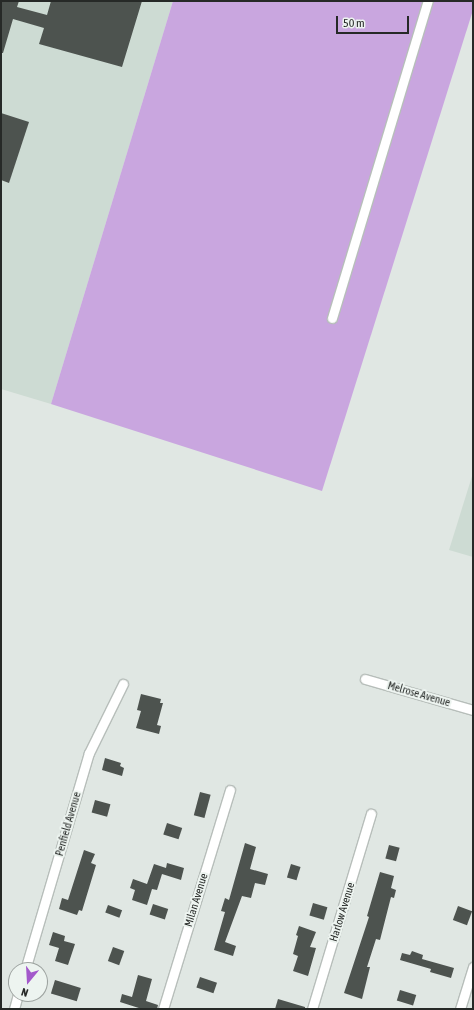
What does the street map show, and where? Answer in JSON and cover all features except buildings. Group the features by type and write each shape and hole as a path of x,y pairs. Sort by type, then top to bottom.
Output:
{"street":[{"path":"332,318 428,1"},
{"name":"Melrose Avenue","path":"365,679 473,710"},
{"name":"Penfield Avenue","path":"27,962 89,753 123,684"},
{"name":"Milan Avenue","path":"163,1009 230,790"},
{"name":"Harlow Avenue","path":"312,1009 371,814"},
{"path":"460,1009 473,966"}],"shaded area":[{"path":"1,1 173,1 51,404 1,389"},
{"path":"173,1 473,1 473,10 322,491 51,404"},
{"path":"473,473 473,557 449,550"}]}
